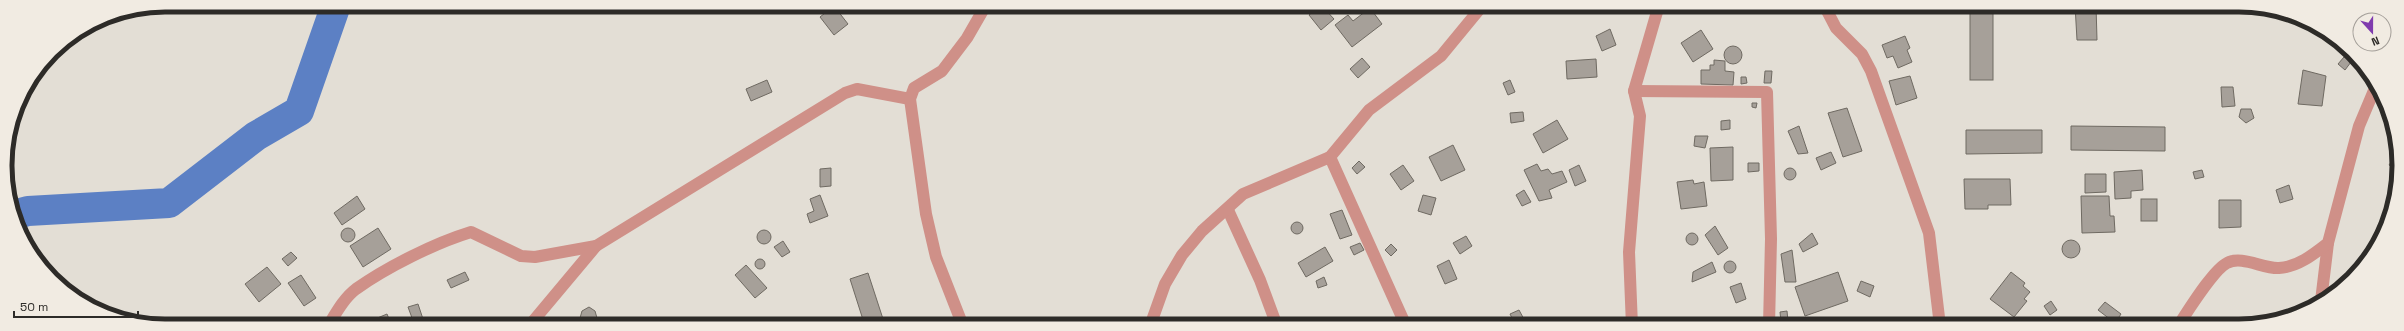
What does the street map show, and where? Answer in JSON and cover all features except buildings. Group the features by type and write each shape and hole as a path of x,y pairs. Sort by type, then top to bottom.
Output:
{"street":[{"path":"960,319 936,257 926,214 910,99 914,88 942,71 967,38 982,12"},
{"path":"1152,319 1165,284 1182,255 1202,231 1228,210 1243,194 1330,157 1369,110 1441,56 1477,12"},
{"path":"1632,319 1629,252 1640,116 1634,91 1657,12"},
{"path":"1828,12 1836,28 1862,54 1874,78 1929,234 1939,319"},
{"path":"535,319 596,246 846,93 857,89 910,99"},
{"path":"1634,91 1767,92 1771,239 1769,319"},
{"path":"2322,294 2328,243 2359,126 2373,93"},
{"path":"1330,157 1403,319"},
{"path":"1228,210 1260,280 1274,319"},
{"path":"333,319 341,306 355,290 443,242 471,232 521,256 535,257 596,246"},
{"path":"2183,319 2217,271 2228,262 2241,261 2279,268 2297,264 2328,243"}],"waterway":[{"path":"19,213 28,211 169,203 256,136 299,111 334,12"}]}
